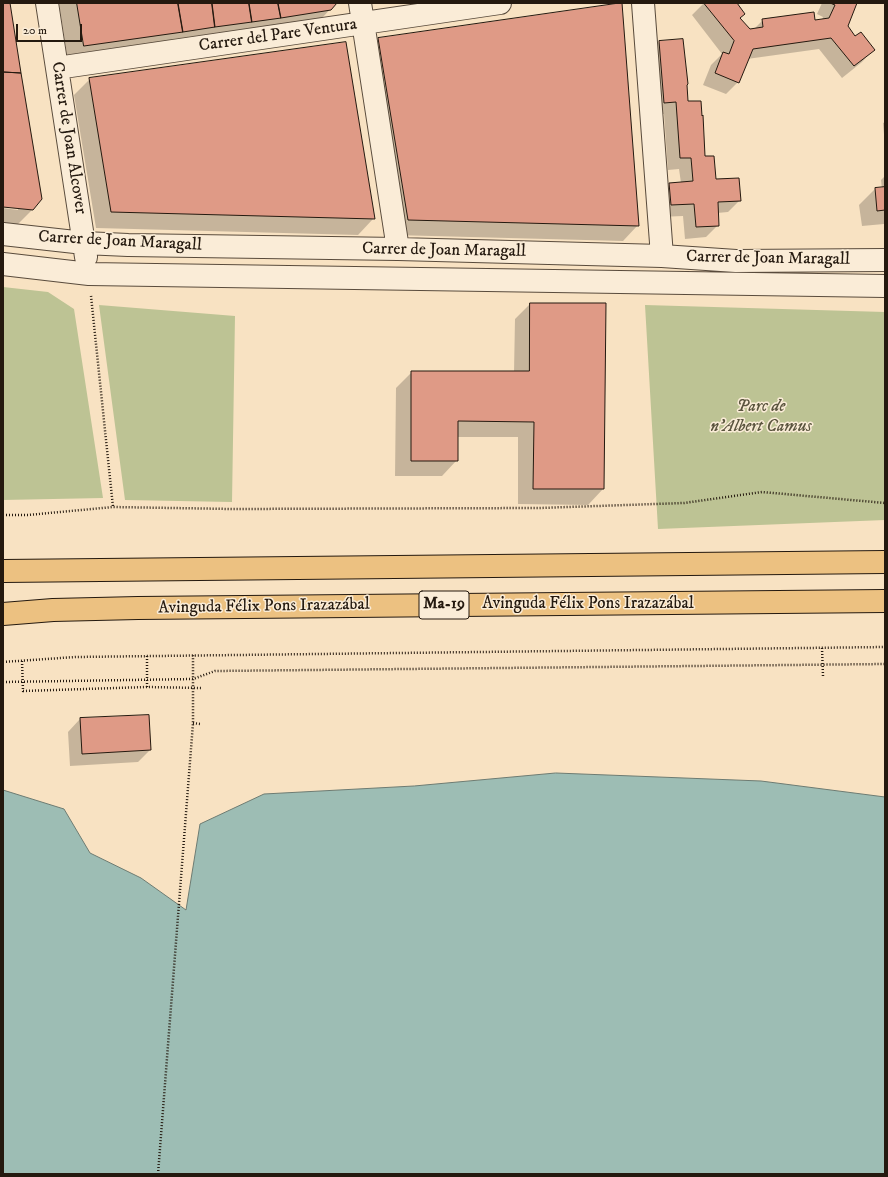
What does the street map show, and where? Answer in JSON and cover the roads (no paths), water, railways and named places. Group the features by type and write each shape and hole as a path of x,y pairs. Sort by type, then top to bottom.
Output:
{"highway":[{"name":"Ma-19","path":"3,571 885,562"},
{"name":"Avinguda Félix Pons Irazazábal","path":"3,614 53,610 131,608 885,601"}],"street":[{"name":"Carrer de Joan Alcover","path":"46,3 89,274"},
{"name":"Carrer del Pare Ventura","path":"57,68 361,13 500,3"},
{"path":"643,3 662,256"},
{"path":"361,13 398,249"},
{"name":"Carrer de Joan Maragall","path":"3,234 84,243 128,245 398,249 662,256 736,261 885,260"},
{"name":"Carrer de Joan Maragall","path":"3,264 89,274 885,286"}],"water":[{"path":"556,773 761,781 885,797 885,1174 3,1174 3,790 64,809 90,853 141,878 186,910 200,824 264,794 414,786"}],"park label":[{"name":"Parc de n'Albert Camus","path":"761,417"}]}
